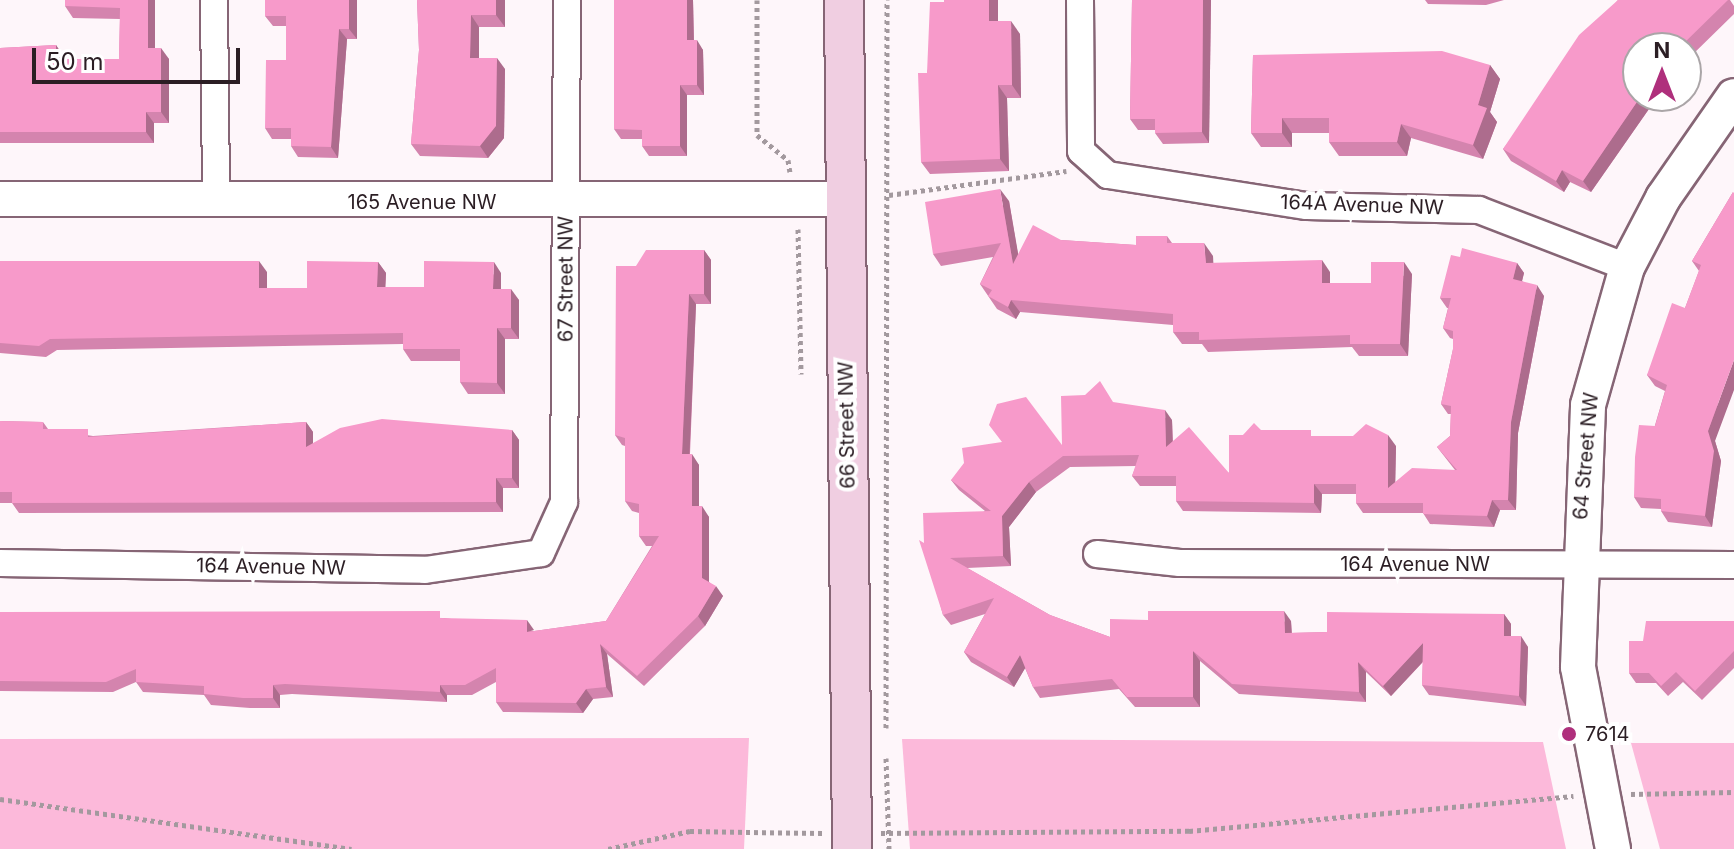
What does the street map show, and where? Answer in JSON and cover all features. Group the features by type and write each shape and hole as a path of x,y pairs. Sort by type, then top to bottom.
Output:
{"main road":[{"name":"66 Street NW","path":"844,0 845,199 864,838"}],"street":[{"path":"214,0 216,201"},
{"name":"67 Street NW","path":"541,553 564,502 567,0"},
{"path":"1080,0 1079,129 1081,151 1093,164"},
{"name":"64 Street NW","path":"1613,849 1598,795 1578,667 1577,565 1588,405 1627,267 1663,198 1734,96"},
{"name":"164A Avenue NW","path":"1093,164 1108,175 1258,201 1479,210 1627,267"},
{"name":"165 Avenue NW","path":"0,199 567,202 845,199"},
{"name":"164 Avenue NW","path":"0,563 425,570 541,553"},
{"name":"164 Avenue NW","path":"1097,554 1180,563 1734,565"}],"path":[{"path":"864,838 889,195 887,0"},
{"path":"889,195 1040,178 1093,164"},
{"path":"608,849 690,831 864,838 1189,831 1598,795 1734,792"},
{"path":"0,799 351,849"},
{"path":"864,838 889,849"}],"shaded area":[{"path":"749,738 744,849 0,849 0,739"},
{"path":"902,739 1543,742 1566,849 910,849"},
{"path":"1631,743 1734,743 1734,849 1660,849"}],"building":[{"path":"65,0 148,0 148,48 161,48 161,112 146,112 146,132 0,132 0,48 56,45 56,59 119,59 120,8 65,6"},
{"path":"265,0 349,0 349,29 339,29 331,147 291,146 291,128 265,128 266,60 286,60 286,16 265,16"},
{"path":"417,0 496,0 496,15 471,15 470,58 497,58 496,126 480,146 411,144 419,50"},
{"path":"614,0 687,0 687,40 697,40 697,85 680,85 680,146 642,146 642,130 614,129"},
{"path":"989,0 989,21 1011,21 1012,85 998,85 1000,159 921,162 918,73 927,73 930,2"},
{"path":"1132,0 1203,0 1202,132 1155,133 1155,119 1130,119"},
{"path":"1618,0 1728,0 1695,32 1622,32 1622,112 1630,112 1583,181 1562,170 1556,181 1503,149 1579,35"},
{"path":"1442,51 1490,65 1478,105 1487,108 1473,145 1401,124 1397,142 1329,142 1329,118 1282,118 1282,133 1251,133 1253,55"},
{"path":"1000,189 1013,264 1033,225 1061,240 1136,245 1136,236 1167,236 1167,243 1204,243 1206,263 1322,260 1322,283 1371,283 1371,262 1404,262 1400,344 1350,344 1350,335 1199,340 1199,332 1173,332 1173,314 1011,300 1008,307 988,296 992,290 980,284 1001,243 933,254 925,202"},
{"path":"1733,192 1734,360 1708,431 1714,451 1705,516 1661,511 1661,499 1634,497 1639,425 1655,426 1667,385 1647,375 1672,303 1685,308 1701,265 1692,261"},
{"path":"1462,248 1517,263 1513,279 1537,285 1511,422 1508,500 1492,500 1487,516 1423,514 1423,503 1356,503 1356,484 1314,484 1314,503 1176,501 1176,476 1132,476 1139,455 1063,456 1029,482 1002,516 1003,556 950,558 1050,615 1110,637 1110,619 1148,620 1148,611 1284,611 1285,633 1327,632 1327,612 1504,614 1504,636 1521,636 1519,696 1422,685 1423,643 1383,686 1358,662 1359,692 1232,684 1193,651 1193,697 1127,697 1112,679 1033,687 1020,655 1007,677 964,652 994,598 943,615 919,540 924,543 923,513 991,511 951,480 964,463 962,448 1002,442 989,425 997,404 1026,397 1062,445 1061,396 1085,395 1100,381 1113,402 1165,410 1166,447 1189,427 1229,473 1229,435 1243,435 1254,423 1261,430 1311,430 1311,436 1353,436 1366,424 1388,435 1388,488 1412,468 1457,470 1437,447 1450,436 1451,406 1441,404 1453,349 1453,331 1443,328 1451,298 1440,298 1451,255 1460,257"},
{"path":"646,250 704,250 704,294 689,294 682,454 692,454 692,506 702,506 702,578 716,586 698,616 637,676 600,644 606,687 586,689 576,703 496,702 496,668 465,685 440,685 440,692 285,684 273,685 273,698 204,694 204,686 136,682 136,669 106,682 0,681 0,612 440,611 440,618 527,620 527,632 606,621 659,536 639,536 639,504 625,501 625,438 615,435 616,266 636,266"},
{"path":"0,261 259,261 259,288 307,288 307,261 378,262 377,287 424,287 424,261 494,262 493,289 511,289 511,328 497,328 497,383 460,382 460,349 403,349 403,333 50,339 39,346 0,343"},
{"path":"382,419 512,430 512,478 496,478 496,502 12,503 12,492 0,492 0,421 43,422 43,429 88,429 88,437 306,422 306,447 340,428"},
{"path":"1646,621 1734,621 1734,651 1695,691 1676,672 1661,686 1649,673 1629,673 1629,641 1643,641"}],"place":[{"name":"7614","path":"1569,734"}]}
